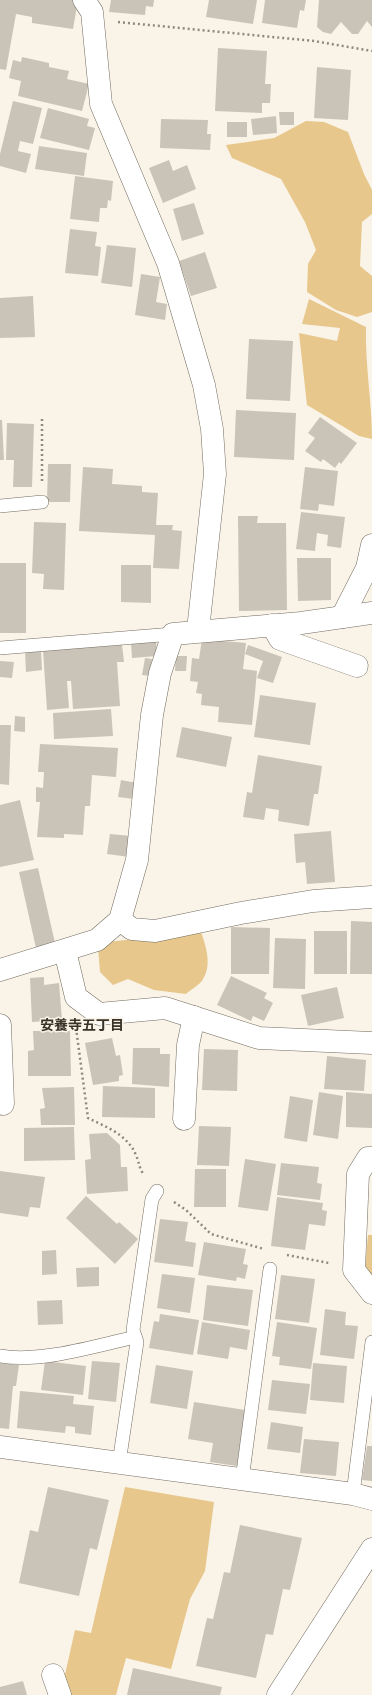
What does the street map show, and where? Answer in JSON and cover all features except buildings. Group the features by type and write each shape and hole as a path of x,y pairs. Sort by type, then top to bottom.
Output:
{"street":[{"path":"89,10 101,104 168,263 204,385 207,400 212,429 215,474 198,630"},
{"path":"342,617 367,568 372,546"},
{"path":"0,970 97,940 120,920 137,860 152,715 160,673 173,634 198,630 272,625 372,613"},
{"path":"272,625 280,639 357,666"},
{"path":"120,920 132,929 155,931 241,912 313,901 372,897"},
{"path":"65,951 76,997 99,1014 165,1008 259,1038 372,1043"},
{"path":"184,1119 188,1045 194,1017"},
{"path":"0,1025 3,1104"},
{"path":"372,1158 368,1158 358,1174 354,1270 372,1293"},
{"path":"0,1447 362,1497"},
{"path":"278,1695 372,1549"}],"lane":[{"path":"0,506 42,502"},
{"path":"0,648 173,634"},
{"path":"119,1463 137,1342 134,1330 152,1199 157,1192"},
{"path":"242,1480 270,1269"},
{"path":"0,1356 9,1358 55,1354 135,1337"},
{"path":"362,1497 372,1342"}],"path":[{"path":"89,10 314,41 372,51"},
{"path":"42,417 42,502"},
{"path":"99,1014 75,1025 88,1118 126,1138 136,1154 140,1170 157,1192 186,1210 211,1234 268,1250"},
{"path":"282,1254 341,1265 354,1270"}],"shaded area":[{"path":"306,121 324,122 348,132 364,174 372,190 372,214 362,222 360,266 372,276 372,312 357,317 336,310 307,292 308,264 316,250 305,222 281,179 232,158 226,145 274,138"},
{"path":"309,299 366,327 372,439 359,436 307,405 299,333 337,341 340,328 302,324"},
{"path":"201,932 208,962 206,974 198,985 186,994 154,990 128,979 113,985 100,972 98,947 107,942"},
{"path":"368,1235 372,1235 372,1277 365,1270"},
{"path":"125,1487 214,1502 205,1571 190,1599 171,1669 126,1658 116,1695 70,1695 64,1679 75,1630 91,1633"}],"district":[{"name":"安養寺五丁目","path":"82,1025"}]}
